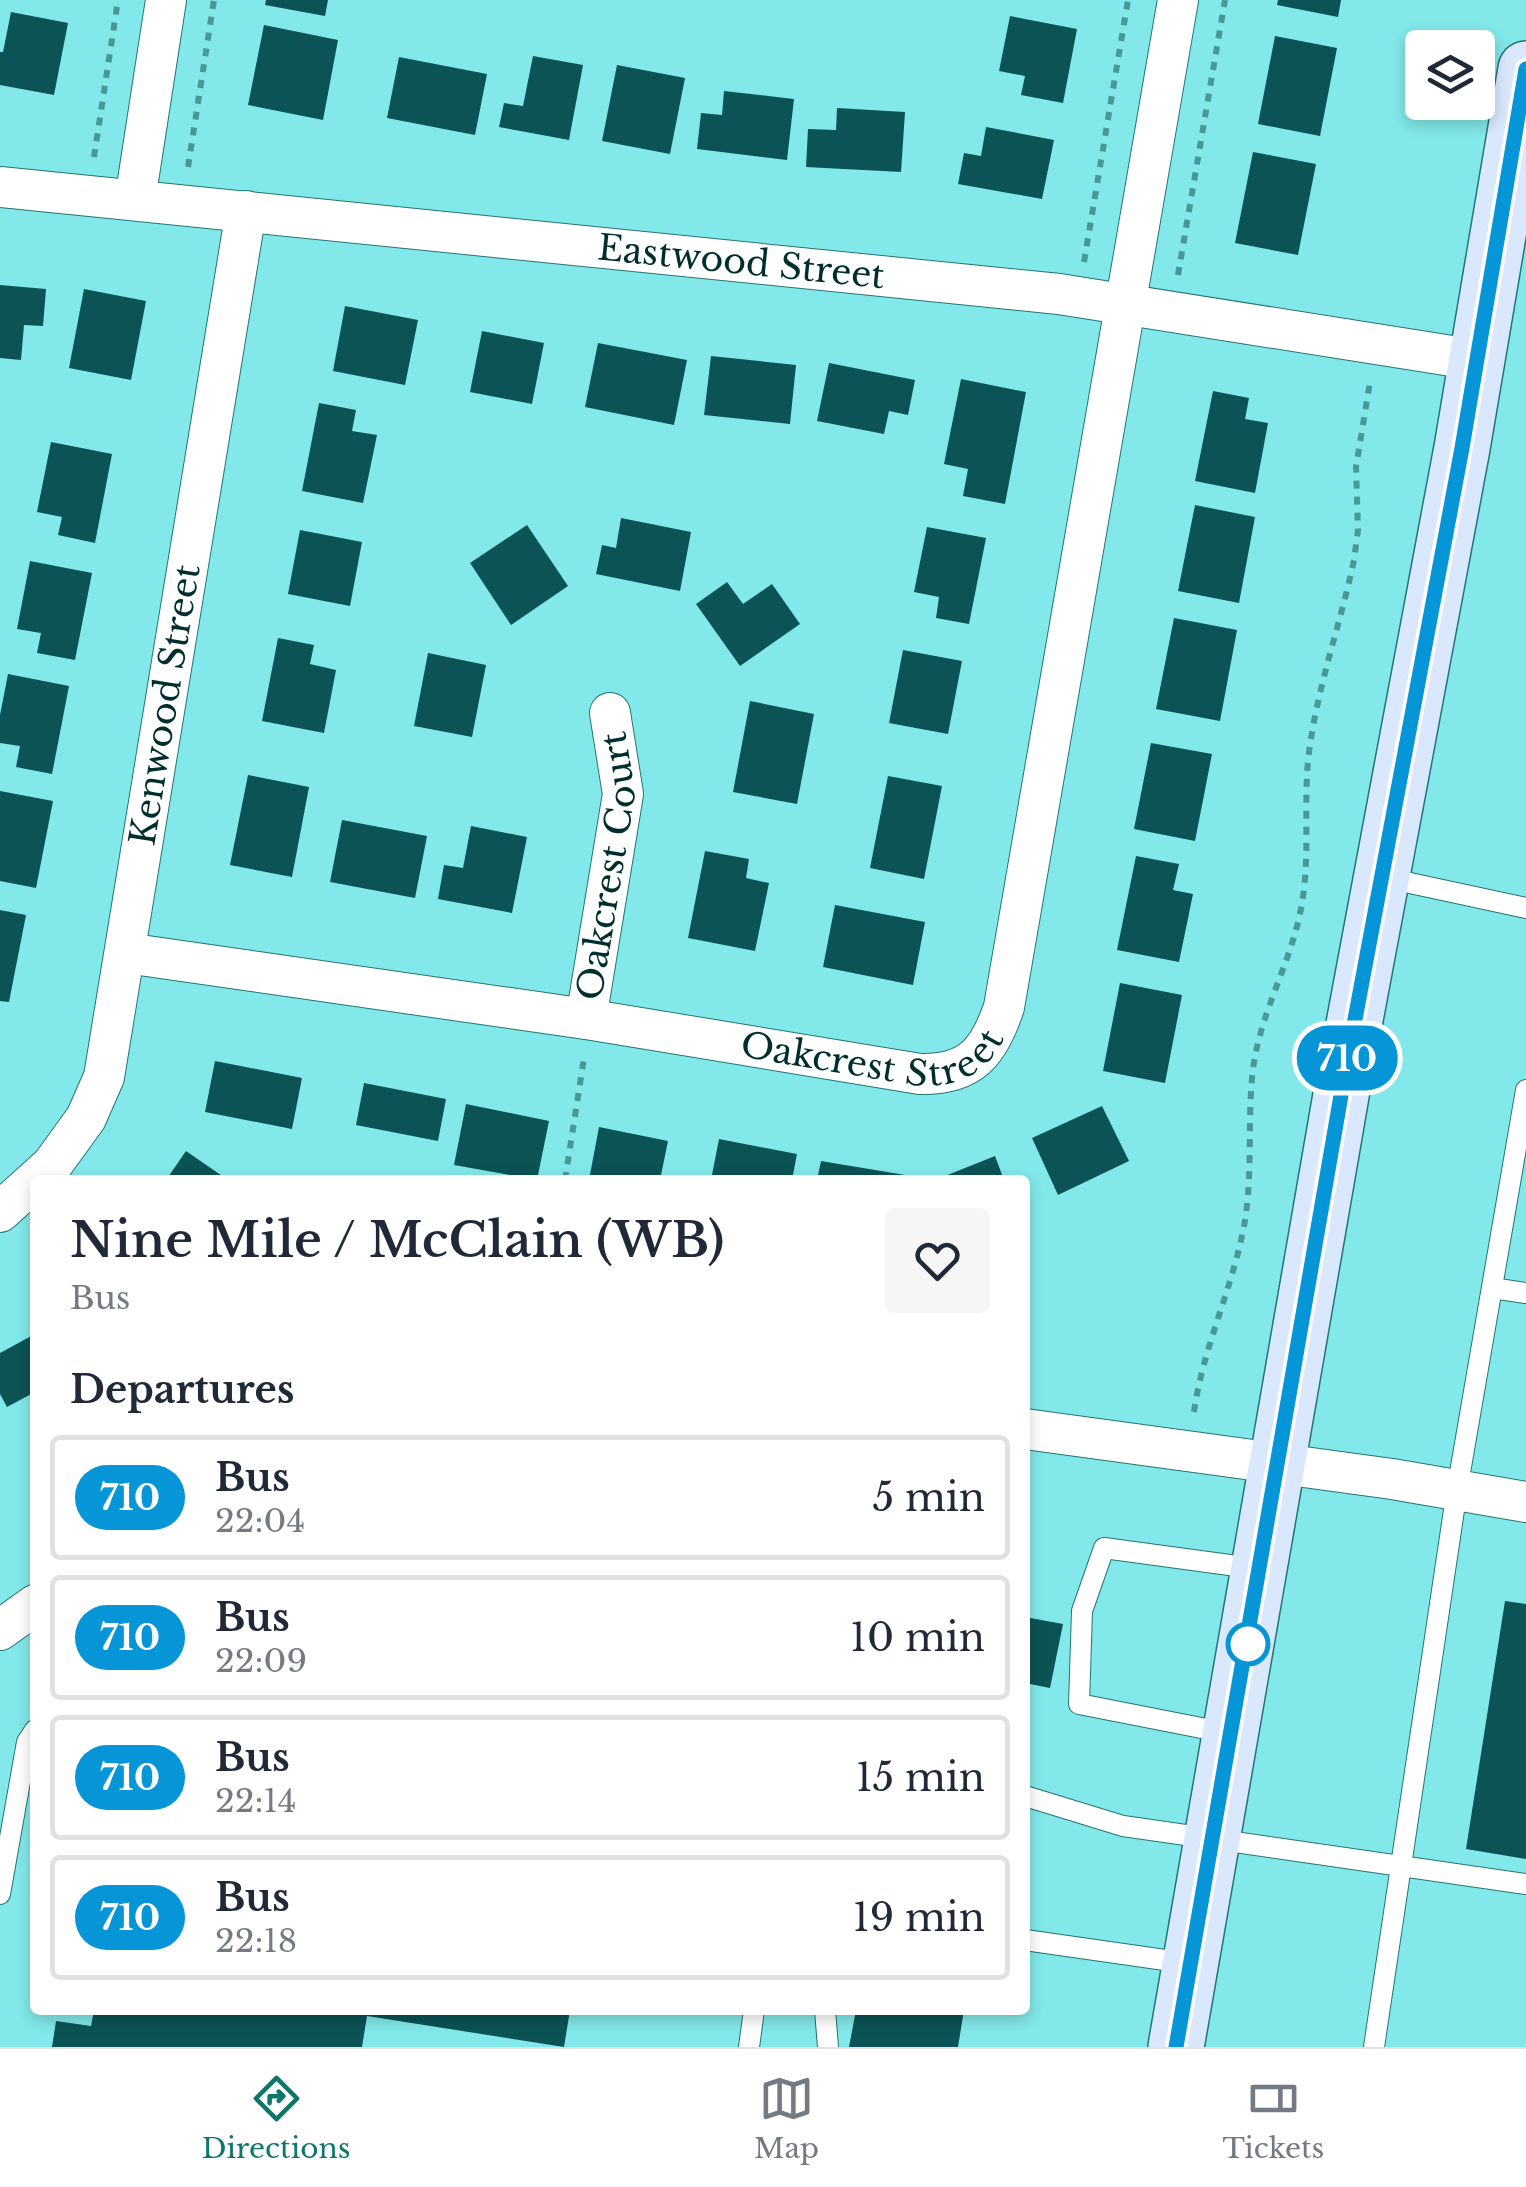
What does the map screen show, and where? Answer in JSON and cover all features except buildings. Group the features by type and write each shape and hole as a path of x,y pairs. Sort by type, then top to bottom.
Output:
{"main road":[{"path":"1176,2047 1380,876 1521,130 1526,70"}],"street":[{"path":"135,200 166,0"},
{"name":"Oakcrest Street","path":"126,952 586,1034 920,1074 957,1071 971,1063 996,1030 1004,1007 1178,0"},
{"name":"Eastwood Street","path":"0,187 1059,294 1477,360"},
{"name":"Kenwood Street","path":"41,1175 86,1118 104,1077 246,211"},
{"name":"Oakcrest Court","path":"586,1034 623,794 610,713"},
{"name":"Kenwood Street","path":"0,1212 30,1185"},
{"path":"1030,1429 1526,1502"}],"lane":[{"path":"1380,876 1526,908"},
{"path":"1374,2047 1457,1490 1526,1090"},
{"path":"1492,1288 1526,1292"},
{"path":"1232,1734 1079,1704 1082,1612 1104,1548 1261,1570"},
{"path":"0,1894 30,1738"},
{"path":"1030,1798 1123,1826 1526,1884"},
{"path":"1030,1941 1191,1964"},
{"path":"748,2047 753,2015"},
{"path":"825,2015 828,2047"}],"path":[{"path":"92,170 118,0"},
{"path":"186,178 214,0"},
{"path":"1083,268 1128,0"},
{"path":"1176,284 1224,0"},
{"path":"1193,1424 1198,1387 1234,1270 1246,1214 1252,1078 1259,1035 1291,948 1302,904 1310,744 1354,560 1358,530 1356,467 1371,372"},
{"path":"566,1175 586,1034"}],"bus line":[{"name":"710","path":"1176,2047 1386,840 1462,448 1526,69"}]}
